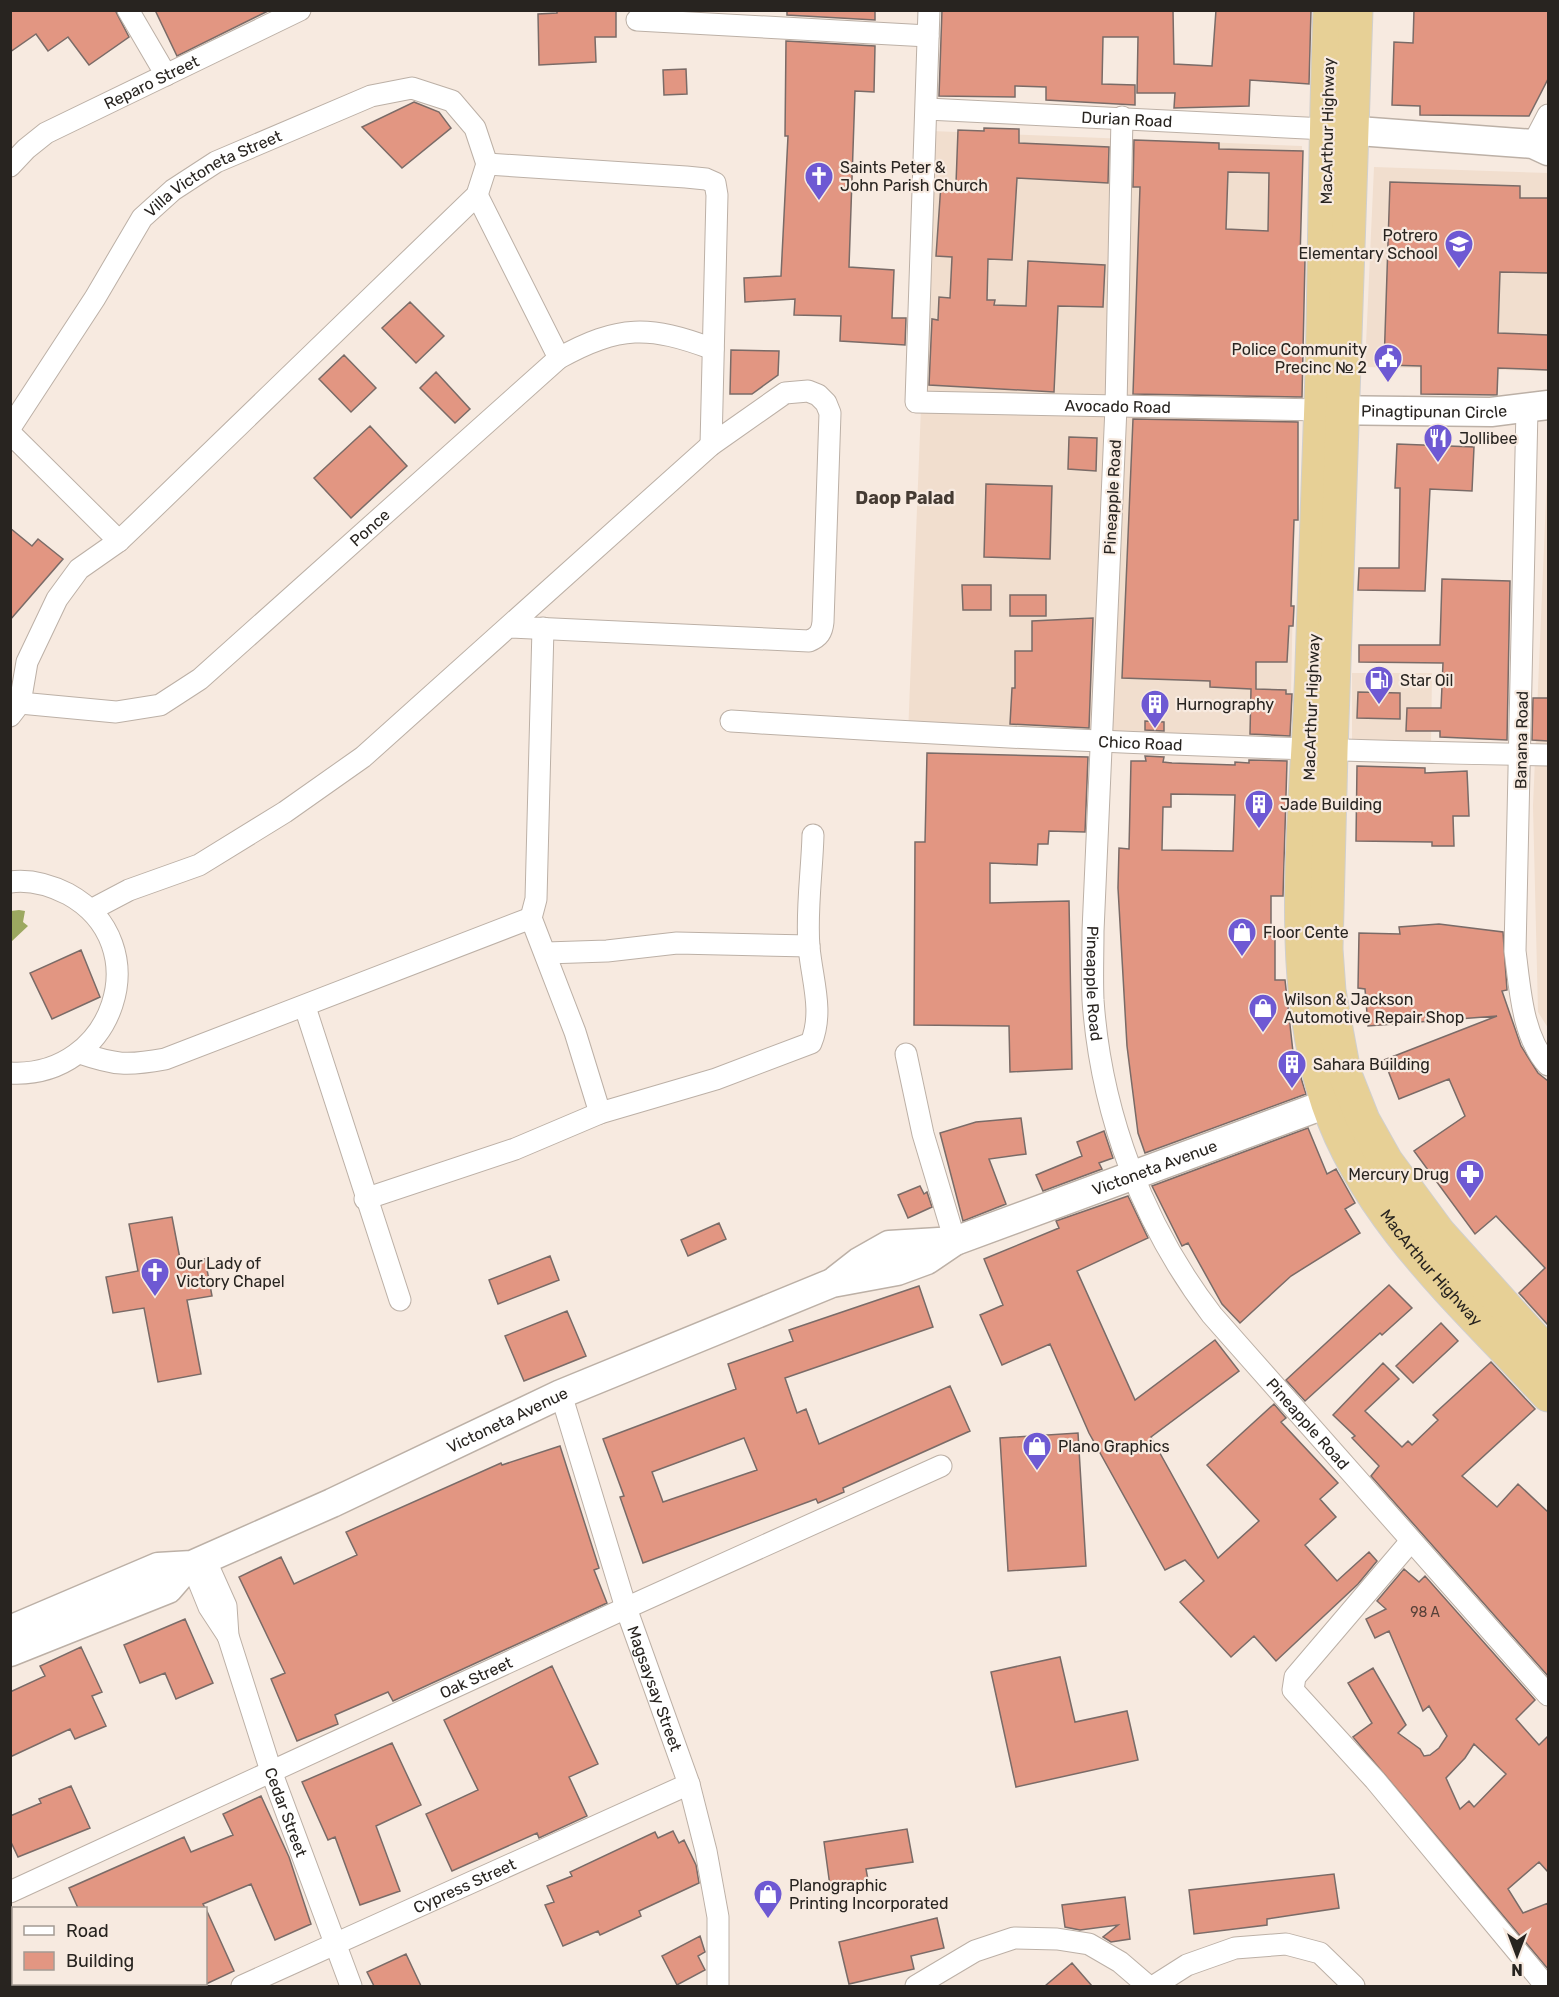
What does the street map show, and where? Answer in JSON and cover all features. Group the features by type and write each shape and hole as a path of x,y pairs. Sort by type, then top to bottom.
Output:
{"highway":[{"name":"MacArthur Highway","path":"1330,10 1339,129 1320,751 1326,949 1340,1099 1360,1174 1386,1214 1445,1284 1547,1391"},
{"name":"MacArthur Highway","path":"1339,129 1356,10"},
{"name":"MacArthur Highway","path":"1340,1099 1439,1233 1548,1354"}],"main road":[{"path":"1339,129 1541,147"},
{"name":"Pinagtipunan Circle","path":"1332,410 1491,412 1538,407"},
{"name":"Victoneta Avenue","path":"10,1630 158,1568 195,1563 332,1503 561,1394 832,1283 897,1271 927,1260 956,1241 1340,1099"},
{"name":"Victoneta Avenue","path":"10,1652 168,1589 195,1563"},
{"path":"10,1614 18,1617 41,1617"}],"street":[{"path":"128,10 166,75"},
{"name":"Reparo Street","path":"10,166 46,133 300,10"},
{"path":"927,109 929,10"},
{"path":"637,20 928,36"},
{"name":"Villa Victoneta Street","path":"10,428 95,298 142,218 173,189 216,162 371,96 412,88 452,101 475,128 487,164"},
{"name":"Durian Road","path":"927,109 1339,129"},
{"name":"Avocado Road","path":"927,109 916,402 1332,410"},
{"path":"1541,147 1548,116"},
{"name":"Pineapple Road","path":"1122,117 1116,407 1093,932 1093,1000 1109,1095 1133,1174 1160,1238 1188,1284 1212,1315 1548,1695"},
{"path":"15,710 19,666 57,598 79,569 119,541 477,195 487,164 687,177 713,182 717,195 711,445"},
{"path":"477,195 559,358"},
{"name":"Ponce","path":"15,710 116,712 160,705 200,679 559,358 593,339 637,331 675,335 713,349"},
{"path":"91,910 129,890 199,865 285,812 363,757 511,627 711,445 785,393 808,391 818,395 826,403 830,413 823,622 822,630 817,638 808,641 511,627"},
{"name":"Banana Road","path":"1538,407 1521,755 1515,951 1526,1020 1533,1041 1548,1065"},
{"path":"10,433 119,541"},
{"path":"543,628 536,899 531,918 546,953 600,1113"},
{"name":"Chico Road","path":"731,721 912,733 1320,751 1548,755"},
{"path":"365,1199 515,1149 600,1113 716,1079 811,1043 817,1028 818,1011 809,946 813,835"},
{"path":"10,882 22,880 53,886 91,910 102,926 115,956 117,988 108,1020 89,1046 62,1065 30,1074 10,1073"},
{"path":"80,1053 113,1065 156,1061 305,1007 411,963 531,918"},
{"path":"546,953 608,951 677,943 809,946"},
{"path":"305,1007 365,1199 400,1300"},
{"path":"906,1054 923,1134 956,1241"},
{"name":"Magsaysay Street","path":"561,1394 626,1608 689,1784 706,1851 718,1917 718,1986"},
{"name":"Oak Street","path":"10,1892 626,1608 941,1466"},
{"path":"1411,1541 1294,1677 1293,1690 1374,1780 1545,1986"},
{"name":"Cedar Street","path":"195,1563 209,1607 228,1636 271,1771 351,1986"},
{"name":"Cypress Street","path":"242,1986 689,1784"},
{"path":"916,1986 975,1951 1014,1938 1057,1939 1089,1944 1120,1962 1148,1986"},
{"path":"1154,1986 1187,1965 1236,1948 1286,1944 1320,1953 1354,1986"}],"shaded area":[{"path":"932,131 1302,146 1290,744 908,735"},
{"name":"Potrero Elementary School","path":"1374,167 1548,173 1548,371 1365,367"},
{"path":"1548,453 1548,1028 1538,1012 1533,806"},
{"path":"1352,673 1432,673 1431,747 1352,745"},
{"path":"11,911 25,911 23,922 28,926 11,942"}],"building":[{"path":"10,10 115,10 129,37 89,65 68,37 48,51 36,34 10,52"},
{"path":"155,10 270,10 177,56"},
{"path":"557,10 616,10 616,37 595,37 596,62 539,65 538,14 557,13"},
{"path":"787,10 875,10 875,20 787,15"},
{"path":"942,10 1173,10 1174,64 1212,66 1216,10 1311,10 1309,84 1250,80 1249,106 1174,108 1175,93 1137,93 1138,37 1103,37 1102,84 1135,85 1135,105 1046,100 1046,87 1015,86 1015,97 939,96"},
{"path":"1414,10 1548,10 1548,79 1529,116 1420,115 1420,106 1392,105 1394,42 1413,43"},
{"path":"786,41 875,46 874,92 855,91 849,267 894,270 892,318 906,318 905,345 840,341 841,316 794,315 795,299 745,302 744,278 781,276 788,136 785,136"},
{"path":"686,69 687,94 664,95 663,70"},
{"path":"414,102 439,112 451,128 402,168 362,127"},
{"path":"984,128 1019,129 1019,143 1109,147 1108,183 1017,178 1012,260 988,259 987,300 995,300 994,305 1026,306 1028,261 1105,265 1103,307 1058,306 1054,392 929,385 932,319 938,320 939,297 950,298 952,257 936,256 941,184 956,184 958,130 984,131"},
{"path":"1134,140 1219,143 1219,149 1303,151 1300,259 1305,259 1302,397 1133,394 1140,187 1133,187","holes":["1228,172 1269,173 1268,231 1226,229"]},
{"name":"Potrero Elementary School","path":"1390,182 1520,186 1520,198 1548,198 1548,273 1500,272 1498,333 1548,335 1548,370 1498,368 1497,395 1421,394 1421,366 1384,365"},
{"path":"410,302 444,336 416,363 382,328"},
{"path":"731,350 779,351 778,375 752,394 730,394"},
{"path":"344,355 376,388 351,412 319,379"},
{"path":"436,372 470,409 455,423 420,388"},
{"path":"1133,419 1298,422 1298,520 1294,520 1291,606 1294,606 1293,626 1289,626 1287,662 1256,662 1256,689 1286,690 1286,694 1292,694 1290,736 1250,734 1251,689 1210,687 1210,681 1122,678"},
{"path":"370,426 407,466 351,518 314,478"},
{"path":"1069,437 1097,438 1096,471 1068,469"},
{"path":"1397,444 1474,447 1472,491 1430,489 1425,591 1358,590 1359,568 1399,568 1400,488 1395,488"},
{"path":"986,484 1052,486 1050,559 984,557"},
{"path":"10,528 32,546 38,539 63,559 10,620"},
{"path":"1442,579 1510,581 1507,740 1440,737 1440,731 1406,731 1407,708 1441,708 1443,663 1359,662 1359,645 1440,645"},
{"path":"962,585 991,585 991,610 963,610"},
{"path":"1010,595 1046,595 1046,616 1010,616"},
{"path":"1093,618 1089,728 1010,724 1012,688 1015,688 1015,651 1032,651 1032,621"},
{"name":"Star Oil","path":"1358,692 1400,693 1400,719 1357,718"},
{"path":"1533,698 1548,698 1548,741 1532,740"},
{"name":"Hurnography","path":"1145,721 1164,722 1164,731 1145,730"},
{"path":"927,753 1088,757 1085,832 1049,831 1048,844 1038,844 1037,865 990,863 990,903 1069,901 1072,1069 1010,1072 1009,1026 914,1025 915,842 925,842"},
{"path":"1145,756 1164,757 1163,762 1172,763 1235,765 1235,762 1249,763 1249,760 1287,761 1283,896 1271,896 1271,936 1275,936 1275,980 1285,980 1293,1052 1306,1094 1145,1153 1138,1133 1127,1046 1118,888 1119,848 1129,849 1131,761 1146,761","holes":["1171,794 1235,795 1233,851 1162,850 1163,807 1171,807"]},
{"path":"1357,766 1425,768 1425,773 1467,771 1469,816 1453,816 1454,846 1432,846 1432,842 1356,841"},
{"path":"1439,924 1503,932 1507,990 1502,991 1521,1046 1538,1073 1548,1081 1548,1325 1519,1293 1545,1268 1496,1216 1475,1234 1414,1151 1465,1116 1449,1079 1399,1099 1384,1060 1497,1016 1368,1026 1365,989 1358,988 1359,933 1400,934 1399,927"},
{"path":"81,950 100,997 52,1019 30,973"},
{"path":"1021,1118 1026,1154 989,1159 1006,1204 963,1221 940,1133 976,1122"},
{"path":"1308,1128 1327,1174 1336,1169 1355,1203 1345,1209 1360,1233 1291,1276 1240,1323 1222,1304 1188,1243 1182,1246 1152,1186"},
{"path":"1104,1131 1113,1158 1099,1163 1102,1169 1043,1191 1036,1175 1082,1156 1077,1142"},
{"path":"920,1186 924,1194 927,1192 932,1207 908,1218 898,1195"},
{"path":"1128,1196 1148,1238 1077,1271 1135,1400 1215,1340 1239,1371 1151,1437 1218,1558 1259,1521 1207,1465 1274,1404 1286,1418 1281,1422 1338,1483 1320,1499 1336,1517 1305,1545 1337,1581 1369,1552 1377,1561 1358,1584 1276,1661 1254,1636 1231,1657 1180,1602 1204,1581 1185,1560 1165,1570 1089,1433 1050,1344 1002,1365 980,1315 1003,1305 984,1259 1059,1228 1056,1221"},
{"name":"Our Lady of Victory Chapel","path":"172,1217 181,1264 205,1259 212,1296 187,1300 201,1374 158,1382 144,1308 113,1313 106,1277 138,1271 129,1224"},
{"path":"719,1223 726,1239 688,1256 681,1240"},
{"path":"550,1256 559,1280 498,1304 489,1280"},
{"path":"1389,1285 1412,1308 1382,1335 1380,1333 1305,1401 1286,1380"},
{"path":"919,1286 933,1327 785,1378 797,1413 806,1409 819,1444 950,1386 970,1431 843,1488 844,1492 818,1503 816,1499 643,1563 620,1497 624,1496 603,1439 736,1389 728,1364 793,1341 789,1330","holes":["744,1438 757,1470 663,1502 652,1472"]},
{"path":"567,1311 586,1356 524,1381 505,1336"},
{"path":"1441,1323 1458,1341 1413,1383 1396,1366"},
{"path":"1491,1362 1535,1409 1462,1476 1497,1507 1518,1484 1548,1512 1548,1676 1371,1476 1379,1466 1352,1438 1355,1436 1333,1415 1383,1363 1399,1379 1365,1411 1402,1447 1408,1441 1412,1445 1438,1420 1433,1415"},
{"path":"1078,1433 1086,1566 1008,1571 1000,1438"},
{"path":"560,1446 599,1568 594,1570 607,1603 393,1701 388,1692 335,1715 338,1724 297,1741 271,1679 285,1673 239,1577 281,1557 294,1584 357,1555 346,1532 501,1463 502,1465"},
{"path":"1404,1569 1419,1582 1425,1576 1535,1700 1516,1719 1539,1745 1548,1736 1548,1872 1539,1862 1508,1889 1523,1913 1548,1903 1548,1969 1353,1737 1372,1723 1348,1683 1373,1668 1406,1725 1398,1733 1420,1749 1424,1756 1430,1755 1439,1748 1447,1736 1429,1706 1423,1711 1389,1631 1375,1638 1366,1619 1386,1609 1377,1601","holes":["1474,1744 1506,1774 1474,1807 1469,1801 1460,1809 1446,1778 1465,1758"]},
{"path":"185,1619 213,1683 176,1699 165,1673 140,1683 124,1645"},
{"path":"81,1647 102,1692 92,1696 106,1726 75,1739 70,1729 10,1757 10,1692 45,1676 40,1666"},
{"path":"1060,1657 1075,1722 1127,1711 1138,1760 1016,1787 991,1672"},
{"path":"552,1666 598,1764 569,1777 587,1816 539,1838 537,1833 452,1871 426,1814 478,1790 444,1720"},
{"path":"392,1743 421,1805 376,1826 400,1891 360,1905 335,1837 328,1840 302,1782"},
{"path":"71,1786 90,1828 18,1857 10,1840 10,1816 41,1803 39,1799"},
{"path":"261,1796 289,1857 311,1924 275,1940 251,1884 203,1904 204,1907 78,1907 69,1888 184,1837 191,1852 233,1835 223,1814"},
{"path":"907,1829 913,1862 866,1869 868,1880 830,1886 824,1842"},
{"path":"673,1831 679,1843 684,1840 696,1865 699,1883 639,1911 641,1916 600,1935 598,1931 563,1946 545,1905 554,1902 547,1886 572,1876 570,1872 655,1832 658,1838"},
{"path":"1334,1874 1339,1908 1267,1919 1267,1925 1194,1934 1189,1890"},
{"path":"1125,1897 1130,1939 1111,1942 1103,1937 1118,1925 1080,1930 1065,1927 1062,1905"},
{"path":"207,1911 234,1971 207,1984"},
{"path":"937,1918 944,1948 911,1956 914,1969 849,1984 839,1942"},
{"path":"700,1936 705,1952 698,1956 705,1970 677,1985 662,1956"},
{"path":"406,1954 421,1986 374,1986 367,1972"},
{"path":"1072,1963 1092,1986 1045,1986"}],"place":[{"name":"Saints Peter & John Parish Church","path":"819,202"},
{"name":"Potrero Elementary School","path":"1459,270"},
{"name":"Police Community Precinc № 2","path":"1388,384"},
{"name":"Jollibee","path":"1438,464"},
{"name":"Star Oil","path":"1379,706"},
{"name":"Hurnography","path":"1155,730"},
{"name":"Jade Building","path":"1259,830"},
{"name":"Floor Cente","path":"1242,958"},
{"name":"Wilson & Jackson Automotive Repair Shop","path":"1263,1034"},
{"name":"Sahara Building","path":"1292,1090"},
{"name":"Mercury Drug","path":"1470,1200"},
{"name":"Our Lady of Victory Chapel","path":"155,1298"},
{"name":"Plano Graphics","path":"1037,1472"},
{"name":"Planographic Printing Incorporated","path":"768,1920"}],"district":[{"name":"Daop Palad","path":"905,498"}]}
